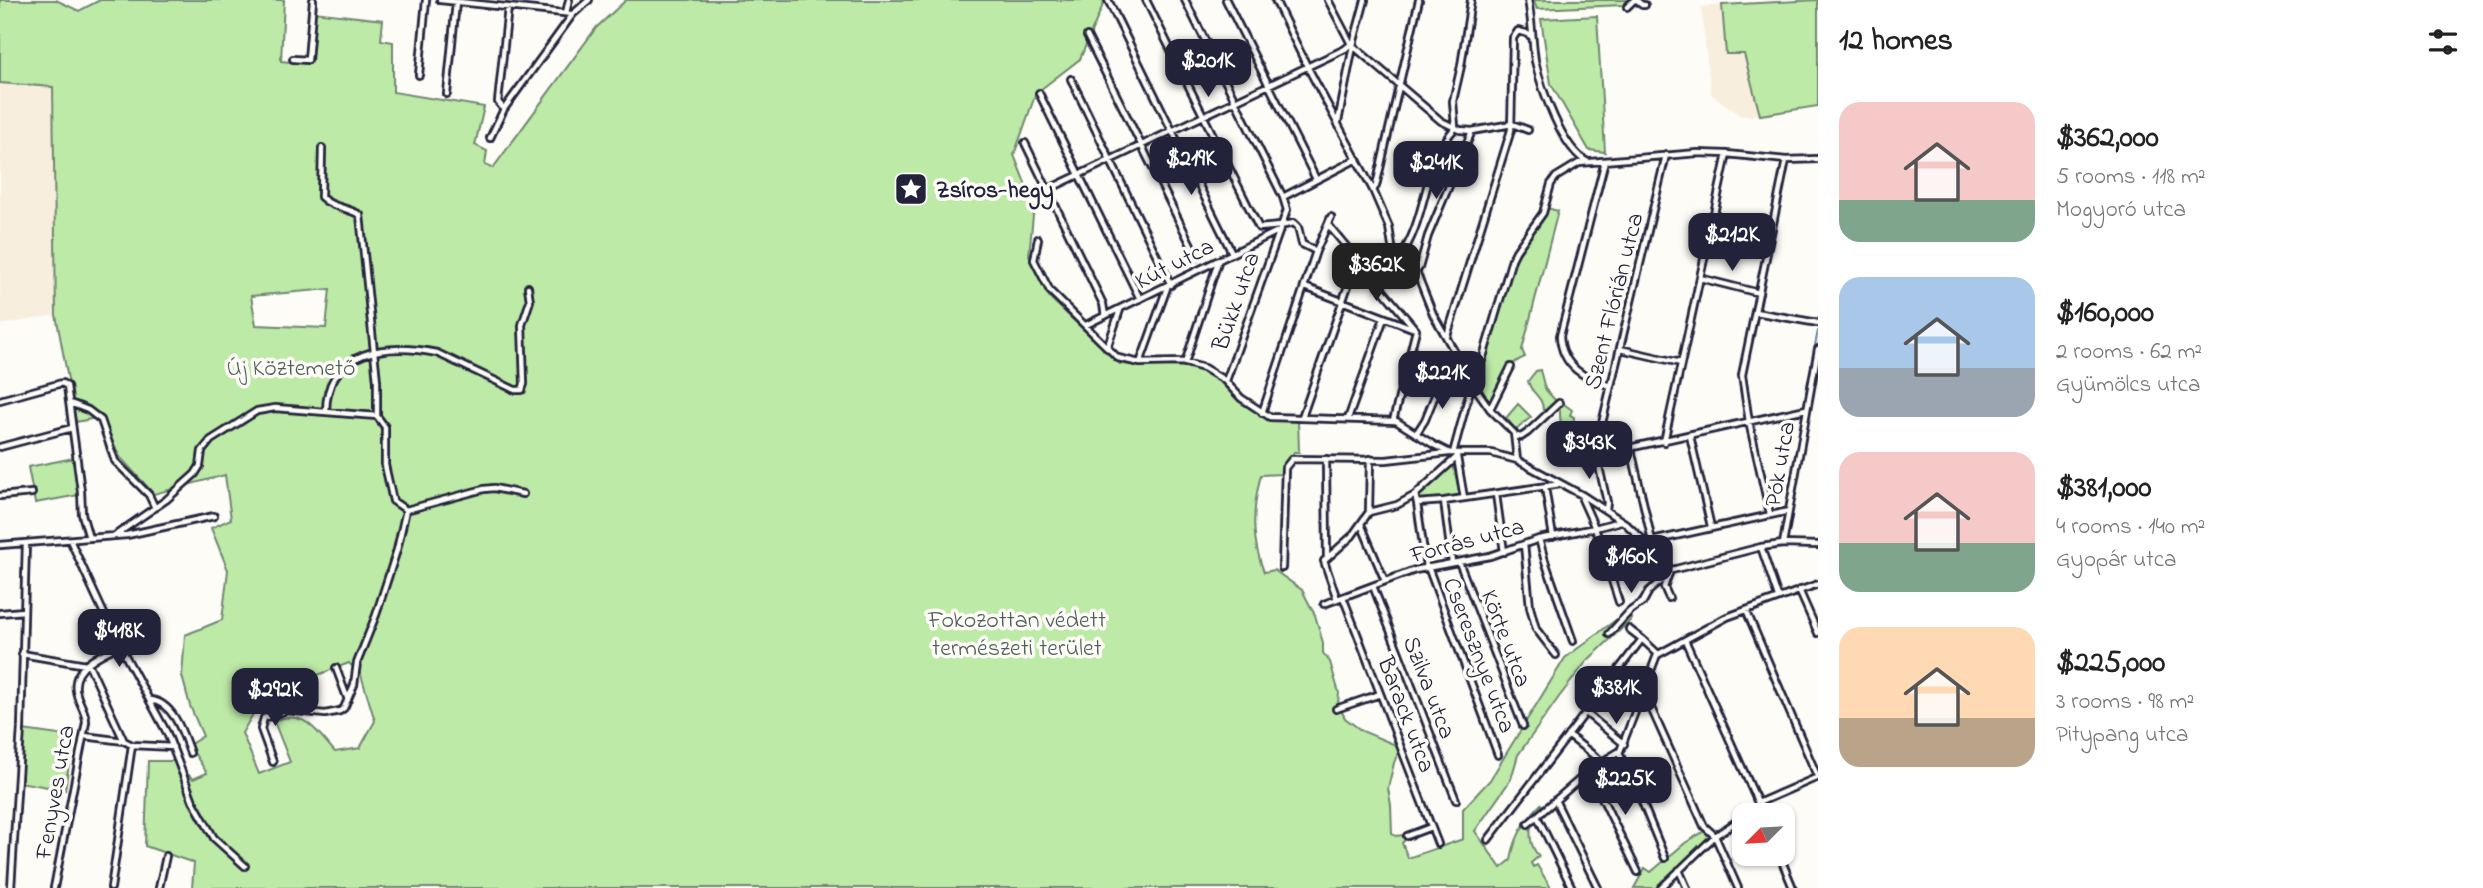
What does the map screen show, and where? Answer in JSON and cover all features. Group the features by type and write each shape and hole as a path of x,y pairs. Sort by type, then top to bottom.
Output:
{"street":[{"path":"293,59 308,60 313,0"},
{"path":"419,75 426,0"},
{"path":"440,0 506,4 573,14"},
{"path":"566,13 569,0"},
{"path":"490,138 504,108 573,14 589,0"},
{"path":"1108,0 1232,253"},
{"path":"1146,0 1205,114 1259,228 1279,229 1291,222 1296,224 1302,244 1316,251"},
{"path":"1185,0 1283,197 1357,159"},
{"path":"1226,0 1316,179"},
{"path":"1275,0 1373,190 1389,227 1392,249 1416,271 1433,314 1474,386 1490,409 1516,437 1517,460"},
{"path":"1328,0 1353,45 1441,121 1455,128 1472,131 1512,124 1528,130"},
{"path":"1338,123 1365,0"},
{"path":"1373,190 1419,0"},
{"path":"1399,258 1412,235 1438,153 1455,128 1453,102 1471,0"},
{"path":"1528,0 1532,37 1542,84 1559,125 1577,155 1588,162"},
{"path":"1627,7 1635,0 1645,5"},
{"path":"447,94 459,1"},
{"path":"504,108 498,102 506,4"},
{"path":"1447,337 1512,124 1513,38 1518,31 1532,37"},
{"path":"1087,36 1196,257"},
{"path":"1030,198 1353,45"},
{"path":"1071,79 1169,285 1140,363"},
{"path":"1039,93 1140,299"},
{"path":"1416,271 1472,131"},
{"path":"1025,143 1103,304 1105,316"},
{"path":"322,148 321,197 329,205 348,208 360,215 377,381 377,416 385,429 385,465 392,498 406,510 484,489 494,488 523,494"},
{"path":"1664,442 1727,154"},
{"path":"1464,498 1454,454 1469,394 1474,386 1497,304 1516,251 1543,213 1551,184 1556,177 1567,168 1588,162 1667,155 1727,154 1786,160 1818,159"},
{"name":"Szent Flórián utca","path":"1597,455 1667,155"},
{"path":"1770,513 1749,422 1742,375 1786,160"},
{"path":"1605,161 1560,336 1564,355 1578,373 1591,381 1611,386"},
{"name":"Bükk utca","path":"1226,381 1286,214 1283,197"},
{"path":"1262,414 1316,251 1331,216"},
{"path":"1327,226 1416,330"},
{"name":"Kút utca","path":"1084,323 1120,309 1279,229"},
{"path":"1038,239 1034,260 1049,290 1120,359 1140,363 1185,363 1204,368 1226,381 1241,398 1262,414 1277,418 1402,423 1416,434 1454,454"},
{"path":"1302,417 1357,260"},
{"path":"1185,363 1219,261"},
{"path":"1700,278 1759,293"},
{"path":"326,412 326,399 337,373 353,358 372,351 424,350 437,353 515,390 522,390 522,325 530,301 528,287"},
{"path":"1305,287 1416,330"},
{"path":"1107,348 1120,309"},
{"path":"1755,312 1818,323"},
{"path":"1348,419 1384,317"},
{"path":"1393,421 1416,330"},
{"path":"1620,349 1681,363"},
{"name":"Pók utca","path":"1783,544 1818,349"},
{"path":"1490,409 1511,367"},
{"path":"1416,434 1425,420 1444,373"},
{"path":"0,401 65,383 67,386 82,514 89,538"},
{"path":"69,403 88,410 101,420 115,461 144,489 155,508"},
{"path":"1516,437 1527,433 1559,403"},
{"path":"117,534 155,508 195,474 200,466 202,451 211,440 257,411 275,408 377,416"},
{"path":"1606,510 1607,502 1597,455 1807,409"},
{"path":"0,447 72,428"},
{"path":"1690,436 1711,527"},
{"path":"1631,449 1652,541"},
{"path":"1282,568 1285,468 1292,459 1386,460 1491,453 1517,460 1622,520 1662,565 1674,571"},
{"path":"1369,512 1397,505 1415,495 1454,454"},
{"name":"Barack utca","path":"1326,459 1326,560 1438,844"},
{"path":"1326,560 1369,512 1370,459"},
{"path":"1417,503 1562,484"},
{"path":"1545,487 1553,537"},
{"path":"0,496 32,493"},
{"path":"1496,494 1504,552"},
{"name":"Cseresznye utca","path":"1415,495 1427,567 1498,755"},
{"path":"1582,495 1582,502 1595,528 1619,602"},
{"name":"Körte utca","path":"1444,501 1455,562 1523,726"},
{"path":"273,762 261,729 263,720 287,710 326,714 340,711 348,701 354,685 357,663 397,550 406,510"},
{"path":"1647,546 1652,541 1788,510"},
{"path":"0,545 127,535 214,516"},
{"name":"Forrás utca","path":"1324,604 1427,567 1504,552 1539,539 1622,520"},
{"path":"1361,524 1385,581"},
{"path":"1539,539 1573,641"},
{"path":"70,540 173,747 189,790 214,838 245,866"},
{"path":"11,888 21,728 26,543"},
{"path":"1524,544 1530,607 1536,629 1556,655"},
{"path":"1609,634 1630,611 1643,602 1649,591 1674,571 1761,547 1783,544 1818,545"},
{"path":"1761,547 1778,597"},
{"path":"1669,598 1664,587 1674,571"},
{"path":"1528,824 1590,771 1619,752 1658,654 1727,617 1818,584"},
{"name":"Szilva utca","path":"1374,586 1456,800"},
{"path":"1799,590 1818,633"},
{"path":"1746,610 1818,777 1762,803"},
{"path":"0,613 24,611"},
{"path":"1629,629 1658,654"},
{"path":"1488,840 1642,639"},
{"path":"1685,640 1757,803"},
{"path":"86,665 121,645"},
{"path":"22,654 90,667 124,741"},
{"name":"Fenyves utca","path":"54,888 84,736 86,715 76,687 86,665"},
{"path":"336,668 348,701"},
{"path":"1643,689 1704,827 1715,836 1738,888"},
{"path":"1336,709 1380,694"},
{"path":"300,695 307,713"},
{"path":"150,700 158,701 179,722 190,753"},
{"path":"1586,713 1624,744"},
{"path":"1568,735 1602,762"},
{"path":"84,736 124,741 132,745 173,747"},
{"path":"111,888 132,745"},
{"path":"1619,752 1665,858"},
{"path":"1590,771 1638,872"},
{"path":"1555,800 1598,888"},
{"path":"1537,816 1572,888"},
{"path":"1661,888 1715,836 1732,825"},
{"path":"1407,836 1431,827"},
{"path":"159,888 166,856"},
{"path":"1784,866 1793,888"},
{"path":"1679,870 1687,888"}],"shaded area":[{"path":"1722,5 1726,54 1744,54 1760,115 1741,116 1711,94 1701,7"},
{"path":"0,83 53,86 56,315 0,325"}],"green space":[{"path":"0,0 56,0 79,11 100,0 284,0 281,61 310,64 314,12 383,20 381,40 393,42 393,92 484,107 475,145 487,151 485,165 493,168 596,28 626,0 1105,0 1080,59 1036,93 1014,155 1034,206 1029,255 1050,298 1120,364 1189,367 1218,377 1240,399 1269,418 1298,419 1299,452 1294,452 1281,474 1261,475 1254,517 1257,549 1264,572 1274,570 1302,590 1315,615 1323,653 1330,662 1339,693 1338,704 1345,718 1362,731 1398,746 1388,788 1392,834 1404,835 1402,843 1408,858 1463,839 1463,809 1490,780 1565,658 1625,613 1632,619 1587,661 1559,697 1518,755 1511,779 1475,831 1501,868 1511,860 1522,830 1541,804 1544,807 1531,820 1532,844 1539,856 1531,863 1533,867 1537,865 1551,888 192,888 194,863 145,846 148,761 174,761 193,779 207,773 189,745 203,736 190,706 182,676 185,635 222,620 228,570 211,528 231,519 225,475 154,494 120,457 101,417 76,422 56,315 53,87 0,83","holes":["330,289 326,328 256,325 251,296","349,663 361,675 375,721 360,748 335,752 316,730 303,720 276,720 275,724 290,762 259,774 242,733 253,714 293,699 289,686"]},
{"path":"1533,0 1631,0 1623,5 1537,9"},
{"path":"1818,0 1818,106 1760,115 1744,54 1726,54 1722,5"},
{"path":"1597,16 1605,152 1589,150 1551,84 1541,19"},
{"path":"1547,208 1558,211 1522,350 1525,357 1508,370 1489,402 1479,384 1514,264"},
{"path":"1540,370 1545,389 1556,401 1551,408 1545,410 1528,381"},
{"path":"1518,404 1531,417 1516,430 1506,418"},
{"path":"1564,404 1572,410 1570,415 1574,417 1571,450 1551,453 1561,428 1560,406"},
{"path":"74,458 79,495 35,503 28,467"},
{"path":"1453,464 1460,494 1458,497 1419,501 1418,495 1437,481"},
{"path":"23,730 73,737 65,790 19,782"},
{"path":"1706,830 1712,836 1665,882 1663,880 1656,888 1634,888 1645,868 1651,872 1685,843"}],"waterway":[{"path":"1681,157 1723,157"},
{"path":"1730,157 1781,162"},
{"path":"1607,163 1620,162"},
{"path":"1789,162 1818,162"},
{"path":"1592,164 1600,164"},
{"path":"1789,320 1818,325"},
{"path":"1811,365 1818,331"},
{"path":"1809,377 1811,368"},
{"path":"1804,407 1808,381"},
{"path":"1759,800 1809,778"},
{"path":"1787,866 1797,888"}],"place":[{"name":"Zsíros-hegy","path":"911,189"}],"park label":[{"name":"Új Köztemető","path":"291,367"},
{"name":"Fokozottan védett természeti terület","path":"1017,633"}]}
